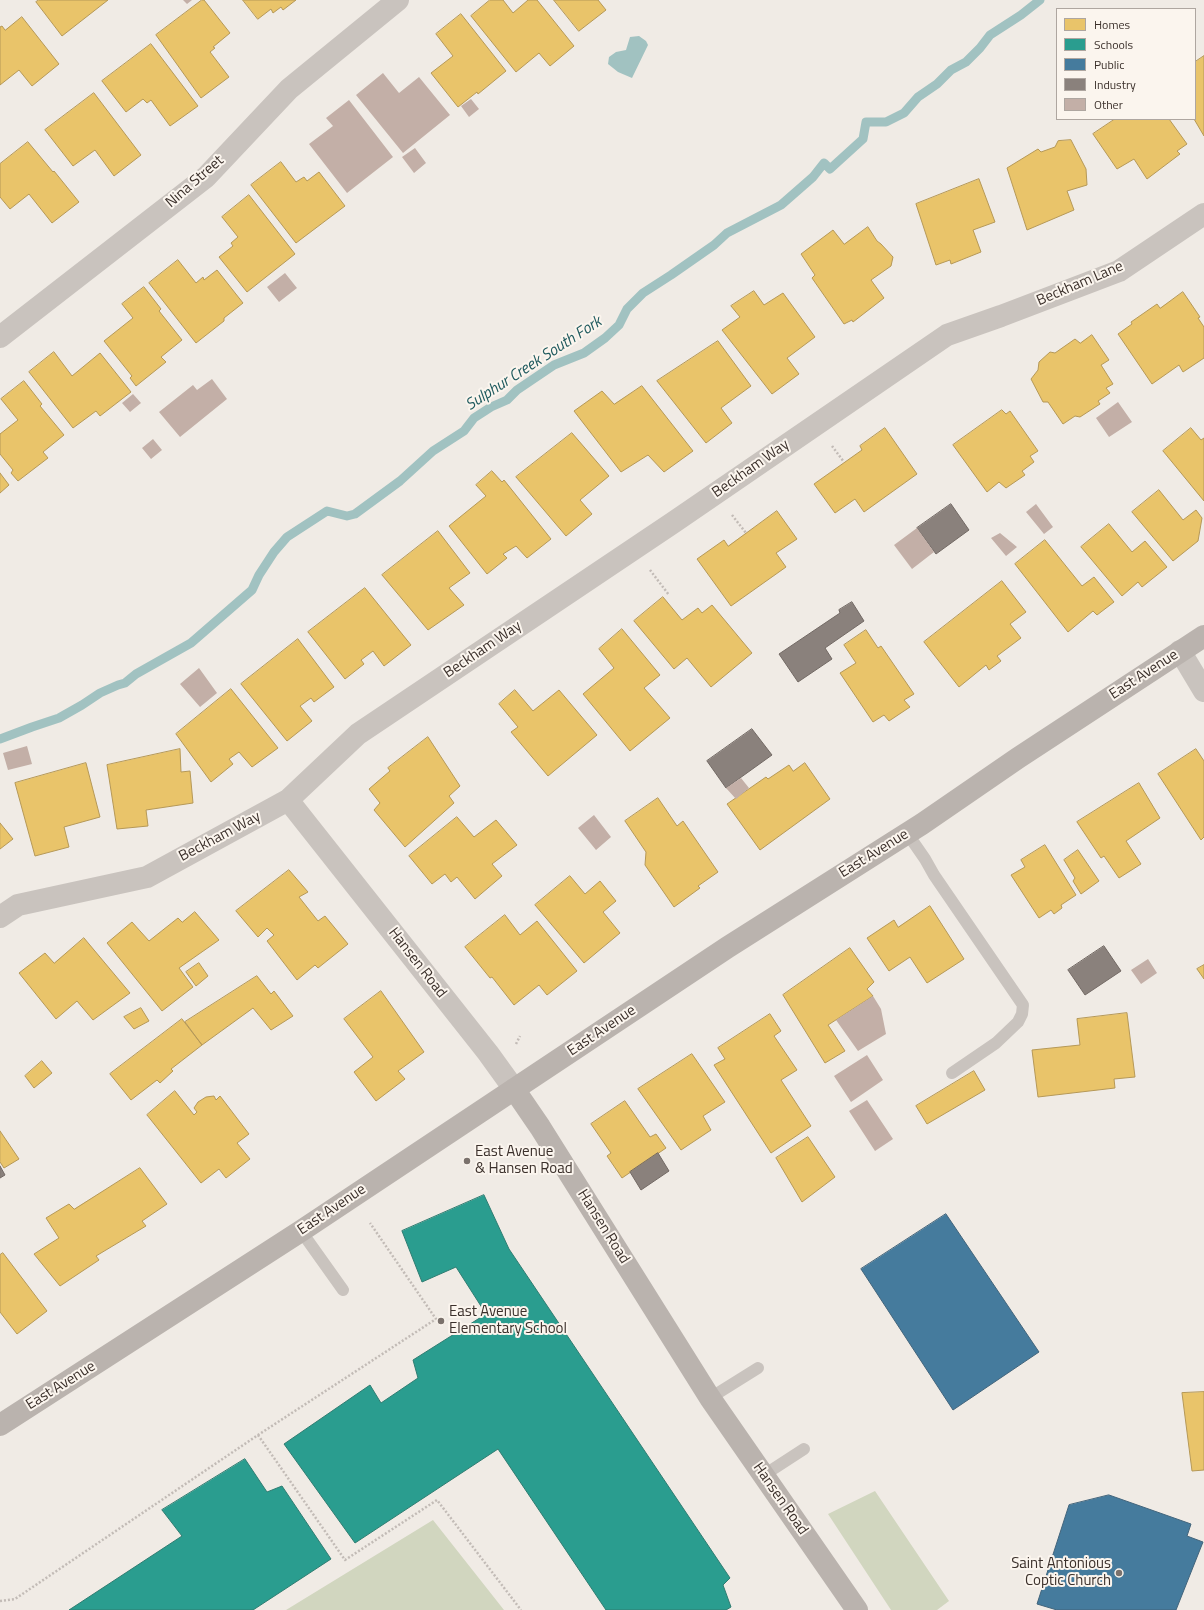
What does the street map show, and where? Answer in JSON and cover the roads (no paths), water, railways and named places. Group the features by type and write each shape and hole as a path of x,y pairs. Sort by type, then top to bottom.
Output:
{"street":[{"name":"Nina Street","path":"0,337 206,177 289,89 398,0"},
{"name":"Beckham Lane","path":"947,335 1119,271 1204,214"},
{"name":"Beckham Way","path":"0,917 18,905 146,877 288,800 358,734 674,522 947,335"},
{"name":"East Avenue","path":"1,1424 301,1231 728,947 907,833 1204,636"},
{"path":"1180,651 1204,691"},
{"name":"Hansen Road","path":"288,800 488,1052 514,1089 540,1127 710,1398 857,1610"}],"lane":[{"path":"907,833 950,899 1023,1005 1022,1014 1018,1022 1002,1038 952,1073"},
{"path":"301,1231 343,1290"},
{"path":"710,1398 758,1368"},
{"path":"764,1475 804,1449"}],"water":[{"path":"639,36 646,41 648,45 632,78 618,72 608,64 609,57 616,52 626,50 630,37"}],"waterway":[{"name":"Sulphur Creek South Fork","path":"0,739 59,718 100,693 125,683 136,674 191,643 252,590 259,575 274,552 287,537 327,511 347,516 355,514 400,481 433,451 464,431 474,418 491,407 507,400 517,390 554,365 584,353 605,338 619,325 627,309 643,293 714,245 727,233 781,205 813,177 824,163 830,169 863,139 866,122 886,122 904,113 918,97 937,84 951,70 966,62 990,35 1021,15 1040,0"}],"place":[{"name":"East Avenue & Hansen Road","path":"467,1161"},
{"name":"East Avenue Elementary School","path":"441,1321"},
{"name":"Saint Antonious Coptic Church","path":"1119,1573"}]}
